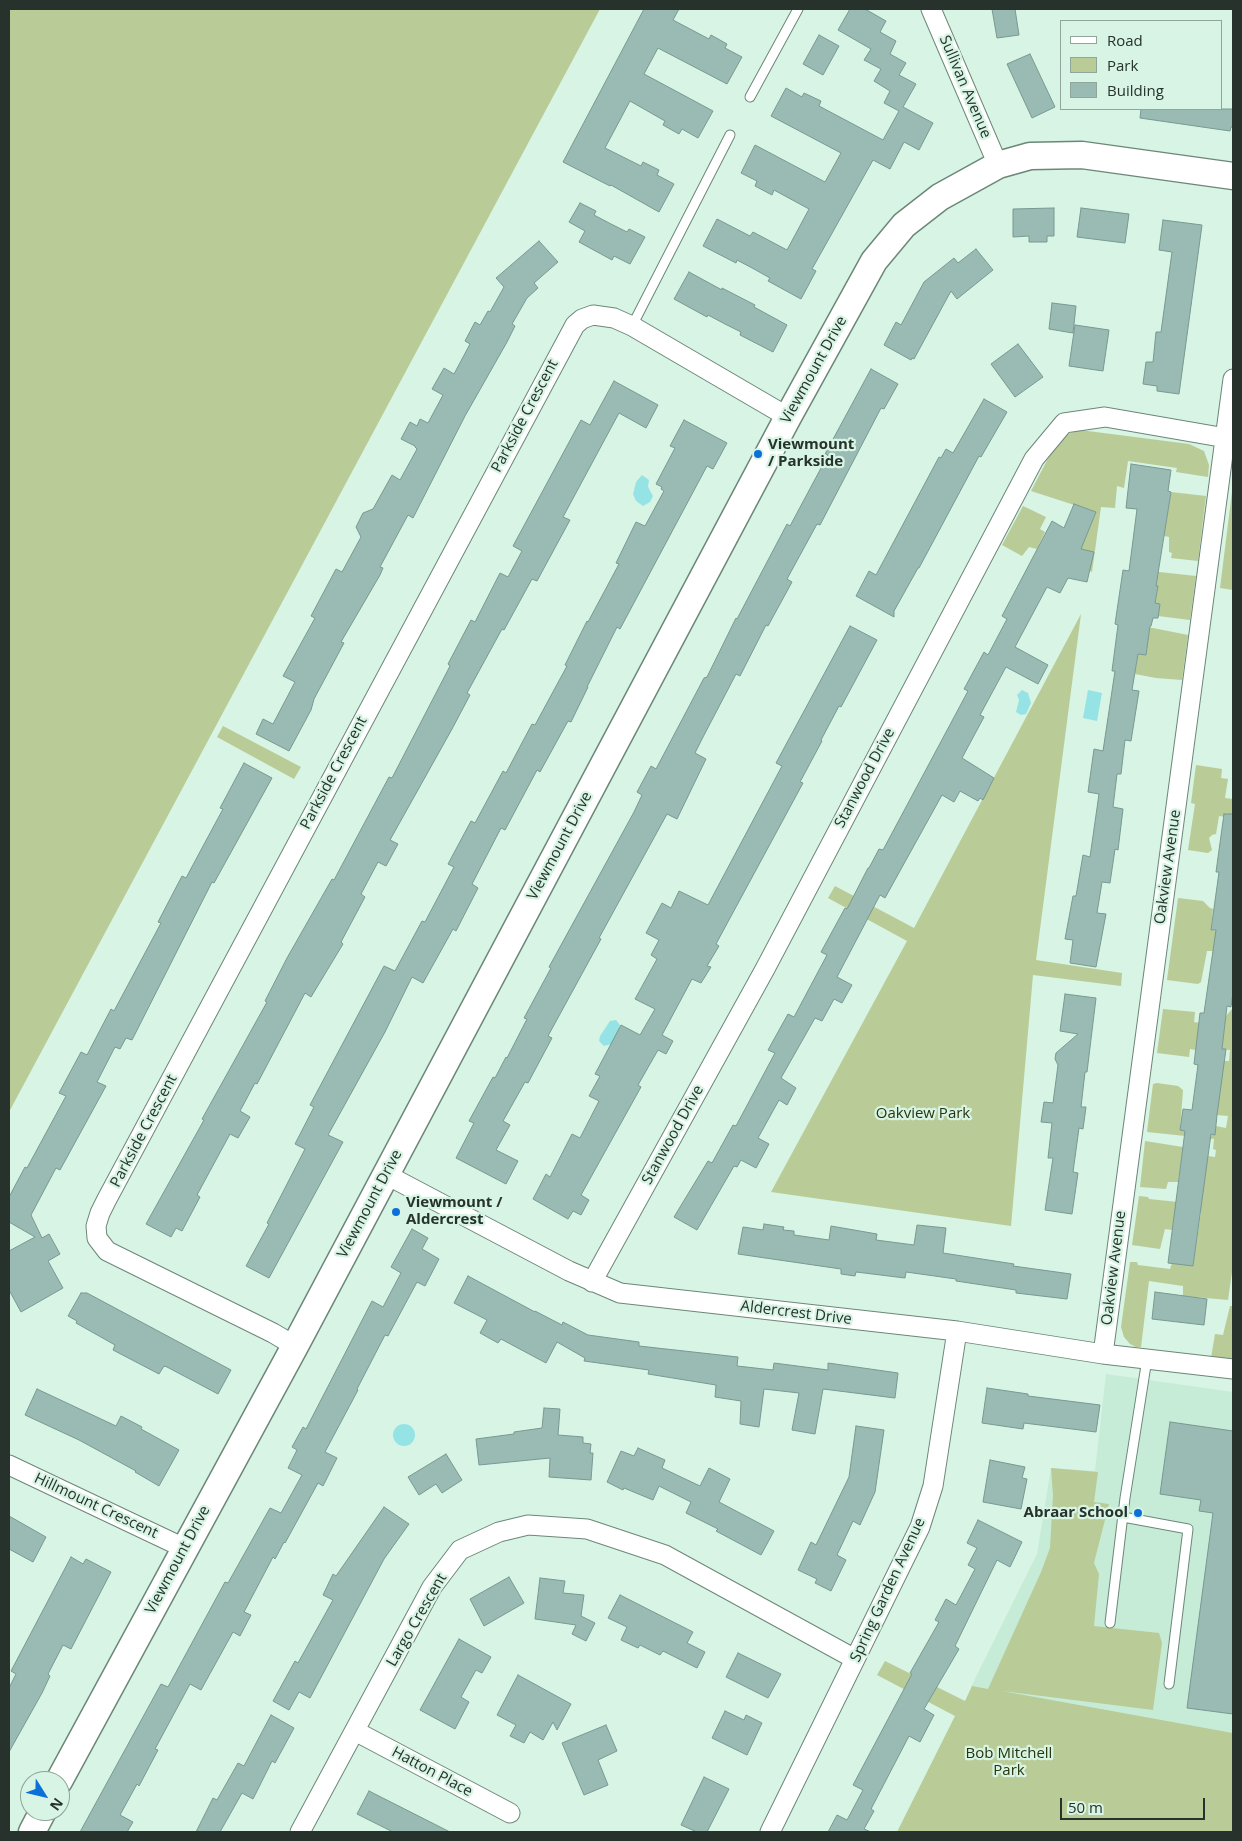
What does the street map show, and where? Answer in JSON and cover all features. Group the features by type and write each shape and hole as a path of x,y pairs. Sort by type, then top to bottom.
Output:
{"street":[{"name":"Sullivan Avenue","path":"931,9 998,165"},
{"name":"Viewmount Drive","path":"64,1771 295,1346 788,416 874,261 904,225 940,197 998,165 1030,156 1082,155 1233,176"},
{"name":"Parkside Crescent","path":"295,1346 273,1333 107,1252 97,1238 96,1226 100,1213 575,325 582,319 593,315 614,318 632,326 788,416"},
{"name":"Oakview Avenue","path":"1103,1354 1233,379"},
{"name":"Stanwood Drive","path":"592,1282 765,969 1034,459 1064,423 1105,417 1226,438"},
{"name":"Aldercrest Drive","path":"385,1174 592,1282 620,1293 957,1331 1103,1354 1233,1369"},
{"name":"Spring Garden Avenue","path":"770,1832 920,1527 932,1486 957,1331"},
{"name":"Hillmount Crescent","path":"9,1465 184,1548"},
{"name":"Largo Crescent","path":"300,1832 432,1587 460,1550 498,1532 528,1526 587,1529 665,1555 855,1659"},
{"name":"Hatton Place","path":"355,1731 510,1813"}],"lane":[{"path":"750,97 798,9"},
{"path":"632,326 730,135"},
{"path":"1110,1623 1123,1517 1147,1359"},
{"path":"1123,1517 1188,1529 1169,1684"}],"shaded area":[{"name":"Abraar School","path":"1106,1374 1233,1392 1233,1733 971,1687 1037,1554 1051,1468 1095,1471"}],"green space":[{"path":"9,9 600,9 9,1112"},
{"path":"1080,430 1189,444 1204,451 1209,465 1208,477 1176,472 1177,468 1128,461 1124,488 1117,486 1115,508 1101,507 1092,572 1075,562 1096,512 1031,491 1053,449 1065,435"},
{"path":"1171,492 1206,496 1198,561 1171,558 1169,537 1164,536"},
{"path":"1233,492 1233,590 1220,588"},
{"path":"1023,506 1046,517 1040,529 1045,532 1037,549 1029,547 1022,556 1002,545"},
{"path":"1141,570 1196,576 1190,620 1158,616 1160,604 1155,603 1158,587 1153,585"},
{"name":"Oakview Park","path":"1081,614 1036,960 1122,973 1121,986 1033,975 1011,1226 771,1192 907,941 828,898 835,886 914,928"},
{"path":"1128,623 1188,635 1182,680 1135,674 1138,654 1146,655 1149,631"},
{"path":"223,726 301,767 294,779 217,737"},
{"path":"1196,765 1222,769 1221,778 1228,779 1225,798 1233,799 1233,818 1219,816 1216,834 1209,838 1212,850 1208,853 1188,850 1195,804 1191,803"},
{"path":"1178,898 1203,901 1213,909 1211,930 1233,933 1233,942 1214,948 1213,951 1207,951 1201,982 1198,984 1167,980"},
{"path":"1163,1009 1195,1012 1194,1022 1200,1023 1196,1050 1190,1049 1189,1057 1157,1053"},
{"path":"1232,1009 1233,1265 1228,1300 1183,1296 1183,1286 1149,1281 1141,1347 1136,1347 1130,1344 1124,1337 1121,1327 1130,1262 1137,1262 1138,1265 1170,1269 1172,1263 1193,1266 1201,1212 1176,1209 1172,1230 1165,1229 1160,1249 1132,1245 1139,1196 1178,1202 1208,1156 1215,1157 1216,1150 1213,1149 1214,1139 1147,1132 1153,1084 1178,1086 1183,1090 1180,1130 1214,1135 1216,1126 1226,1128 1228,1116 1217,1115 1221,1061 1229,1061 1230,1050 1222,1049 1226,1016"},
{"path":"1145,1141 1183,1147 1178,1182 1168,1182 1166,1189 1140,1187"},
{"path":"1230,1306 1233,1306 1233,1360 1211,1358 1215,1334 1223,1335"},
{"name":"Bob Mitchell Park","path":"1051,1468 1098,1472 1094,1502 1109,1504 1094,1563 1099,1574 1094,1626 1159,1633 1162,1643 1153,1710 1002,1691 1233,1733 1233,1832 897,1832 955,1716 877,1675 885,1661 965,1701 972,1686 988,1689 1050,1548 1053,1495"}],"water":[{"path":"642,475 649,480 648,487 653,496 650,502 643,506 636,501 633,494 636,482"},
{"path":"1022,690 1028,693 1031,703 1026,714 1021,715 1016,712 1019,700 1017,695"},
{"path":"1088,690 1102,693 1097,721 1083,718"},
{"path":"616,1020 620,1025 619,1030 612,1044 604,1046 599,1041 600,1036 610,1021"},
{"path":"404,1424 412,1427 415,1435 412,1443 404,1446 396,1443 393,1435 396,1427"}],"building":[{"path":"644,9 679,9 673,20 709,39 711,35 727,44 725,48 742,57 727,84 658,48 644,74 713,111 698,138 682,129 679,134 663,125 665,121 630,101 605,148 641,166 643,162 659,170 657,175 674,184 659,212 611,185 563,162"},
{"path":"850,9 865,9 886,21 880,32 896,41 890,54 906,63 899,75 916,84 903,107 933,123 919,150 904,142 890,169 873,160 812,269 816,271 801,299 768,281 770,278 754,269 737,260 736,263 703,246 717,219 750,236 753,232 787,250 809,209 774,190 772,195 755,186 757,181 741,173 755,145 825,182 841,153 771,116 786,88 802,97 804,93 821,101 819,106 883,140 899,111 884,103 890,91 874,81 881,69 864,60 871,49 838,30"},
{"path":"992,9 1015,9 1019,35 997,38"},
{"path":"819,35 839,46 823,75 803,64"},
{"path":"1030,54 1055,107 1032,118 1007,64"},
{"path":"1233,109 1233,127 1231,127 1230,131 1140,118 1141,110"},
{"path":"580,203 596,211 594,215 611,224 627,232 629,229 645,237 630,264 614,256 612,260 579,242 585,231 569,222"},
{"path":"1054,208 1054,236 1047,236 1047,242 1029,242 1029,236 1013,237 1013,209"},
{"path":"1081,208 1129,214 1125,243 1077,237"},
{"path":"1163,220 1202,225 1179,394 1157,391 1157,386 1143,384 1146,362 1153,362 1156,332 1161,332 1172,252 1159,250"},
{"path":"539,241 558,262 534,283 538,288 527,298 512,324 515,326 507,342 465,416 413,518 408,515 380,567 383,568 380,575 341,642 344,643 289,751 256,734 263,719 273,724 295,682 283,676 315,618 311,616 336,569 342,572 361,537 356,527 363,513 373,509 392,475 400,480 417,449 401,439 410,422 417,426 420,419 428,423 443,395 432,389 444,368 454,374 470,344 465,341 475,322 480,325 488,311 490,312 504,287 496,278"},
{"path":"976,249 993,270 957,299 951,291 914,359 912,358 911,360 884,345 896,322 901,325 924,282 954,258 958,263"},
{"path":"689,272 755,305 754,307 787,325 773,352 740,335 741,332 708,315 707,317 674,299"},
{"path":"1052,303 1076,306 1073,333 1049,329"},
{"path":"1075,325 1109,330 1103,371 1069,366"},
{"path":"1018,344 1043,377 1015,397 991,364"},
{"path":"871,369 898,384 884,409 881,408 820,525 817,524 787,579 792,582 768,626 766,625 740,676 736,674 702,739 695,753 706,759 677,819 667,814 548,1036 552,1038 528,1083 525,1082 503,1121 510,1125 496,1150 518,1161 506,1184 456,1158 474,1123 469,1121 493,1077 495,1078 507,1058 527,1019 524,1018 551,968 549,967 634,812 642,795 637,792 651,766 656,769 704,678 707,677 736,618 787,524 790,526 828,455 825,454"},
{"path":"614,381 658,405 646,428 619,413 563,517 570,520 537,581 532,579 504,630 502,629 467,693 470,695 452,729 390,840 398,844 386,866 378,862 361,894 365,897 341,942 343,944 311,997 305,993 257,1084 255,1083 240,1111 250,1117 238,1138 230,1134 197,1195 200,1197 182,1231 176,1228 171,1237 146,1224 267,1002 265,1001 287,958 332,879 334,880 389,777 392,778 450,666 448,664 471,620 475,622 500,573 508,577 522,551 513,546 581,420 590,425"},
{"path":"984,399 1007,412 981,457 979,456 894,611 894,617 856,596 869,571 876,575 939,457 941,458 946,449 953,453"},
{"path":"684,420 727,443 713,469 707,466 620,629 617,627 571,722 568,721 540,772 537,770 505,830 501,828 472,884 478,888 456,931 453,929 423,983 412,977 385,1032 328,1135 343,1142 269,1278 246,1266 269,1224 267,1223 305,1149 295,1144 314,1107 310,1105 384,966 395,971 422,921 425,922 454,867 448,864 471,821 475,823 503,771 506,773 532,724 535,725 567,666 565,665 587,621 619,564 616,563 636,522 645,526 664,491 661,489 662,487 656,484 675,448 670,446"},
{"path":"1131,464 1171,470 1168,491 1171,492 1156,586 1158,586 1155,603 1160,604 1158,618 1153,618 1150,626 1146,655 1138,654 1132,690 1139,691 1131,741 1125,740 1121,774 1117,774 1113,807 1123,809 1118,850 1115,849 1110,883 1102,882 1097,913 1106,914 1096,967 1070,963 1073,940 1065,939 1073,896 1076,896 1083,855 1090,857 1099,794 1088,792 1094,749 1103,751 1115,671 1112,671 1118,625 1115,624 1123,570 1129,571 1137,509 1126,508"},
{"path":"1074,504 1096,512 1081,549 1094,552 1087,582 1068,578 1060,593 1047,587 1015,647 1048,665 1038,684 1006,667 980,715 984,717 962,758 994,778 983,800 980,798 978,801 960,791 954,802 942,795 885,898 880,895 837,977 852,985 842,1003 834,999 822,1021 815,1018 781,1078 796,1088 787,1105 779,1100 758,1138 769,1144 756,1168 741,1160 737,1167 734,1166 697,1230 674,1217 708,1161 712,1163 733,1125 736,1126 775,1053 768,1050 788,1014 794,1017 827,955 821,952 845,908 847,909 879,849 883,850 968,691 964,689 984,652 988,655 1007,619 1002,616 1052,521 1064,528"},
{"path":"850,626 877,640 841,707 839,706 800,782 803,783 716,944 719,946 707,966 711,967 701,983 692,979 662,1035 673,1041 666,1054 658,1050 638,1085 641,1087 581,1195 589,1200 581,1215 573,1211 568,1219 533,1199 546,1174 550,1177 572,1134 580,1138 599,1101 589,1096 600,1076 595,1074 621,1025 640,1035 655,1009 635,999 657,959 651,955 659,940 646,933 662,903 671,908 679,891 708,905 782,766 776,763"},
{"path":"244,763 272,778 214,883 212,882 132,1040 126,1038 120,1049 115,1047 97,1082 106,1086 60,1170 56,1168 31,1215 42,1238 49,1234 60,1254 48,1261 63,1288 21,1312 9,1290 9,1251 35,1237 9,1222 9,1197 66,1096 59,1093 81,1052 87,1055 111,1009 114,1011 161,923 158,922 182,876 186,878 223,809 220,808"},
{"path":"1224,814 1233,814 1233,992 1231,1007 1227,1006 1222,1049 1226,1049 1215,1135 1211,1134 1193,1266 1168,1263 1185,1131 1180,1130 1183,1109 1192,1110 1198,1065 1194,1064 1200,1013 1204,1013 1216,930 1211,930"},
{"path":"1065,994 1096,998 1081,1107 1086,1107 1083,1129 1079,1128 1073,1172 1078,1173 1072,1214 1045,1210 1053,1158 1048,1158 1052,1123 1041,1122 1044,1102 1053,1103 1058,1065 1055,1059 1056,1053 1078,1034 1060,1031"},
{"path":"764,1224 784,1227 783,1230 794,1231 794,1235 829,1240 831,1226 877,1234 876,1240 914,1245 917,1225 946,1228 943,1253 1071,1274 1067,1299 1016,1293 1016,1290 906,1272 905,1278 856,1272 855,1276 841,1274 841,1269 738,1254 743,1227 763,1230"},
{"path":"412,1229 428,1238 422,1249 439,1259 425,1286 417,1282 388,1336 385,1335 357,1389 325,1452 337,1458 323,1486 318,1483 285,1543 275,1559 273,1557 244,1612 251,1615 240,1636 233,1632 201,1690 190,1684 155,1749 158,1750 139,1786 137,1784 120,1815 133,1822 127,1832 80,1832 161,1684 168,1687 225,1582 228,1583 270,1508 281,1513 302,1475 288,1468 297,1450 292,1447 303,1427 306,1429 372,1301 383,1307 401,1273 391,1267"},
{"path":"468,1276 535,1312 562,1325 563,1322 588,1335 639,1342 639,1346 738,1357 737,1366 773,1370 774,1363 828,1370 828,1363 898,1373 895,1398 823,1389 815,1434 792,1430 799,1393 764,1389 759,1427 740,1424 741,1401 715,1397 716,1385 648,1374 649,1370 584,1361 585,1358 557,1342 546,1363 501,1339 498,1343 480,1333 487,1320 454,1303"},
{"path":"1155,1292 1207,1299 1204,1325 1152,1319"},
{"path":"81,1293 87,1293 231,1370 218,1394 167,1367 164,1366 159,1374 113,1350 115,1345 76,1323 77,1321 68,1316"},
{"path":"987,1388 1028,1394 1028,1396 1100,1405 1096,1432 1024,1423 1023,1429 982,1423"},
{"path":"37,1389 116,1426 121,1416 179,1450 159,1486 136,1471 79,1440 25,1415"},
{"path":"544,1408 560,1409 558,1435 583,1437 583,1443 591,1444 590,1453 593,1453 591,1480 549,1477 550,1458 479,1465 476,1439 542,1428"},
{"path":"1170,1422 1233,1431 1233,1714 1187,1708 1213,1513 1199,1511 1201,1500 1160,1494"},
{"path":"856,1426 884,1430 875,1492 860,1525 853,1521 837,1555 846,1560 831,1591 815,1583 817,1579 798,1570 811,1542 816,1545 849,1477"},
{"path":"638,1448 665,1460 662,1468 700,1486 709,1468 730,1479 719,1502 774,1531 761,1555 716,1531 718,1529 686,1513 691,1502 659,1486 653,1500 624,1488 623,1490 607,1482 621,1451 634,1456"},
{"path":"446,1454 462,1480 442,1493 436,1484 419,1495 408,1477"},
{"path":"990,1460 1025,1467 1022,1478 1027,1479 1021,1509 983,1502"},
{"path":"384,1507 409,1524 384,1559 310,1698 299,1692 289,1710 273,1701 295,1661 298,1663 333,1600 323,1595 333,1574 336,1576"},
{"path":"9,1516 46,1537 33,1562 9,1549"},
{"path":"978,1520 1022,1542 1010,1567 997,1560 955,1646 959,1649 924,1709 934,1715 920,1742 909,1736 871,1809 874,1811 864,1829 871,1832 828,1832 837,1815 847,1820 863,1790 853,1785 912,1674 910,1673 939,1622 935,1620 946,1599 956,1605 975,1569 968,1565 977,1548 967,1543"},
{"path":"71,1557 83,1564 86,1559 111,1572 71,1649 63,1645 48,1674 50,1676 42,1693 9,1752 9,1688 16,1674 11,1671"},
{"path":"509,1577 524,1603 484,1626 470,1599"},
{"path":"540,1578 565,1581 563,1593 584,1595 581,1616 595,1623 586,1641 572,1634 576,1625 535,1619"},
{"path":"620,1595 693,1632 687,1643 705,1652 697,1668 663,1651 660,1655 640,1645 638,1648 621,1640 627,1627 608,1618"},
{"path":"459,1639 491,1657 482,1673 476,1670 461,1697 469,1702 455,1729 420,1710"},
{"path":"738,1653 781,1674 768,1698 726,1677"},
{"path":"518,1675 571,1704 557,1730 553,1722 543,1740 530,1732 524,1743 510,1736 516,1725 497,1715"},
{"path":"725,1711 744,1720 746,1715 762,1723 747,1755 712,1738"},
{"path":"271,1715 294,1728 275,1763 272,1761 253,1799 242,1793 220,1832 196,1832 213,1798 217,1800 238,1763 244,1766"},
{"path":"606,1725 617,1751 598,1760 608,1785 584,1795 562,1743"},
{"path":"704,1777 729,1789 707,1832 697,1832 681,1825"},
{"path":"369,1791 450,1832 393,1832 357,1814"}],"place":[{"name":"Viewmount / Parkside","path":"758,454"},
{"name":"Viewmount / Aldercrest","path":"396,1212"},
{"name":"Abraar School","path":"1138,1513"}]}
